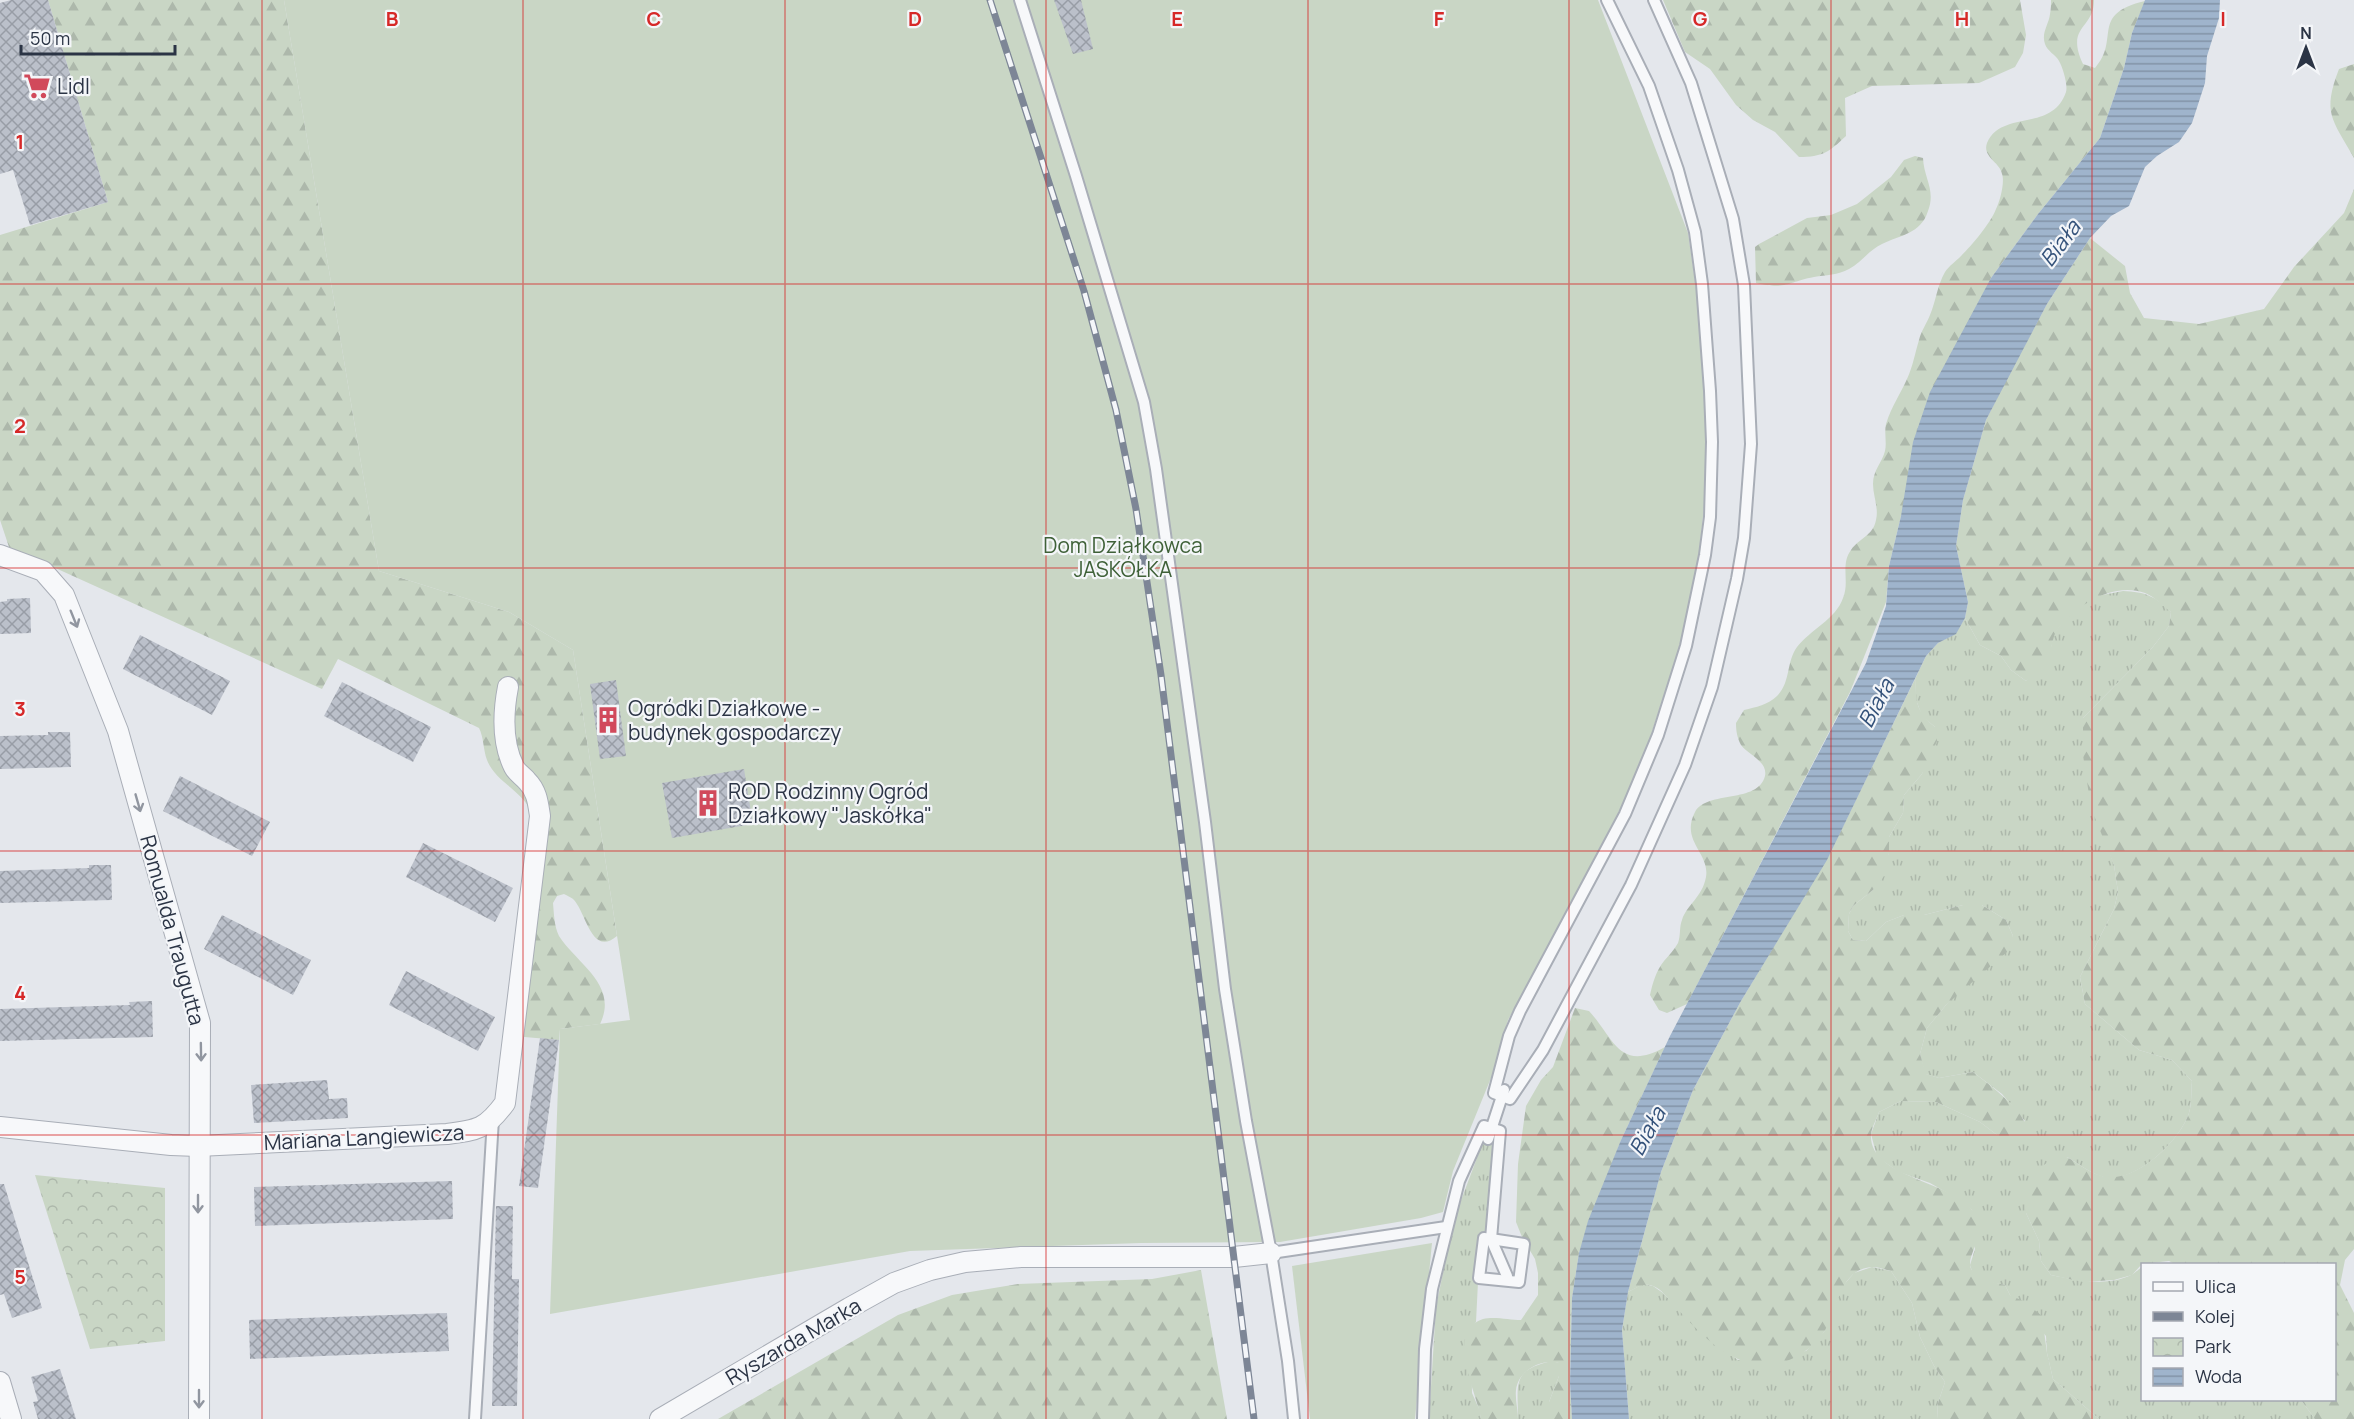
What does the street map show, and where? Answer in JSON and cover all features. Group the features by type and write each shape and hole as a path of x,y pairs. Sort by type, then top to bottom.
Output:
{"street":[{"name":"Romualda Traugutta","path":"0,555 43,571 64,595 118,731 200,1023 202,1107 198,1146 199,1419"},
{"name":"Mariana Langiewicza","path":"0,1127 198,1146 447,1134 476,1131 493,1119 505,1104 540,816 537,795 529,783 515,770 508,749 504,723 508,687"},
{"name":"Ryszarda Marka","path":"662,1419 849,1308 894,1283 930,1270 965,1262 1021,1257 1234,1257 1271,1253"},
{"path":"0,1382 11,1419"}],"lane":[{"path":"1020,0 1144,402 1156,469 1206,822 1226,989 1246,1121 1271,1253 1288,1361 1294,1419"},
{"path":"1607,0 1649,86 1678,170 1695,232 1702,284 1710,391 1712,442 1710,516 1705,555 1686,646 1658,735 1625,814 1509,1036 1494,1094 1503,1093 1510,1099 1543,1050 1631,885 1676,787 1712,687 1744,538 1750,444 1744,285 1733,219 1691,83 1654,0"},
{"path":"1490,1134 1503,1093"},
{"path":"475,1419 493,1119"},
{"path":"1423,1419 1425,1348 1432,1288 1446,1227 1459,1181 1484,1126 1490,1134"},
{"path":"1490,1134 1500,1131 1491,1239 1507,1276"},
{"path":"1271,1253 1446,1227"},
{"path":"1484,1238 1491,1239 1524,1244 1519,1282 1479,1278 1484,1238"}],"green space":[{"path":"48,0 284,0 379,571 509,612 573,650 617,936 608,941 601,941 595,937 578,905 564,894 557,896 553,903 559,936 600,986 604,998 604,1010 600,1024 560,1029 559,1040 513,1036 538,836 530,809 520,796 496,774 487,760 479,728 338,659 322,689 9,547 0,520 0,235 108,202"},
{"name":"Dom Działkowca JASKÓŁKA","path":"284,0 1598,0 1688,233 1697,295 1705,408 1705,498 1699,553 1680,646 1643,759 1609,834 1508,1020 1493,1073 1453,1171 1443,1212 1421,1218 1280,1242 1141,1243 910,1251 550,1314 560,1029 630,1020 573,650 509,612 379,571"},
{"path":"1663,0 2020,0 2026,35 2023,53 2015,67 1979,83 1872,86 1845,98 1846,136 1825,152 1814,156 1799,157 1775,132 1753,120 1736,105 1710,69 1685,52"},
{"path":"2051,0 2094,0 2093,10 2077,42 2083,64 2095,68 2106,47 2111,20 2128,6 2145,1 2132,33 2124,68 2100,138 2038,214 1991,278 1901,516 1889,566 1886,602 1850,692 1687,1004 1667,1013 1659,1010 1650,995 1655,977 1678,943 1684,914 1701,890 1706,877 1704,861 1693,839 1691,822 1701,805 1743,794 1760,785 1765,776 1764,766 1741,745 1736,723 1744,710 1766,704 1777,696 1784,685 1797,647 1840,605 1846,586 1845,568 1848,556 1854,546 1872,530 1876,520 1873,479 1885,451 1886,424 1909,374 1942,277 1985,228 1999,201 2003,177 2001,170 1987,152 1987,143 1994,133 2004,126 2050,112 2059,105 2066,92 2066,81 2061,64 2046,46 2044,40"},
{"path":"2354,64 2354,158 2335,124 2330,106 2339,69"},
{"path":"1915,156 1923,158 1931,197 1925,219 1915,229 1877,247 1854,266 1841,272 1774,286 1756,283 1755,247 1807,218 1831,215 1857,204 1891,177 1904,160"},
{"path":"2354,189 2354,1249 2345,1260 2340,1285 2354,1313 2354,1419 2315,1419 2302,1401 2336,1401 2336,1263 2173,1263 2169,1261 2141,1263 2132,1275 2114,1280 2083,1282 2051,1275 2041,1261 2039,1241 2026,1213 2026,1188 2031,1174 2051,1160 2067,1157 2098,1175 2121,1176 2133,1172 2146,1165 2168,1146 2184,1124 2190,1109 2192,1081 2172,1060 2139,1050 2085,1004 2080,977 2114,909 2118,892 2114,865 2091,808 2083,755 2083,718 2152,648 2169,626 2171,612 2156,599 2133,590 2120,590 2096,598 2074,612 2057,630 2047,657 2026,681 2011,670 2001,656 1980,645 1965,618 1968,602 1956,546 1963,500 1986,420 2047,304 2090,238 2125,266 2130,293 2144,318 2199,324 2264,309 2294,267 2344,213"},
{"path":"2123,591 2138,592 2160,602 2171,612 2169,626 2152,648 2083,718 2105,839 2114,865 2118,892 2114,909 2080,977 2085,1004 2139,1050 2172,1060 2192,1081 2191,1105 2177,1135 2146,1165 2121,1177 2109,1178 2093,1173 2067,1157 2026,1213 2039,1241 2041,1261 2051,1275 2102,1282 2122,1279 2141,1268 2141,1401 2302,1401 2315,1419 2099,1419 2053,1379 2046,1336 2010,1295 2005,1285 1984,1281 1973,1274 1970,1265 1975,1249 1972,1210 1930,1183 1899,1172 1877,1157 1871,1134 1879,1112 1901,1101 1936,1102 1980,1122 1997,1135 2025,1121 2002,1094 1973,1072 1939,1078 1925,1074 1920,1054 1927,1028 1946,1005 2013,936 2006,920 1982,905 1963,905 1924,915 1904,915 1886,922 1866,941 1853,940 1848,931 1849,914 1853,906 1873,890 1889,853 1889,837 1903,813 1904,795 1922,774 1935,727 1922,716 1915,697 1916,677 1926,656 1938,643 1955,634 1965,618 1980,645 2001,656 2011,670 2026,681 2051,647 2054,633 2070,613 2097,596"},
{"path":"1916,677 1918,705 1924,716 1935,727 1937,741 1922,774 1904,795 1903,813 1889,837 1889,853 1884,876 1873,890 1853,906 1849,914 1848,931 1853,940 1866,941 1886,922 1904,915 1924,915 1963,905 1982,905 2006,920 2013,936 2007,952 1946,1005 1927,1028 1920,1054 1926,1074 1939,1078 1973,1072 2014,1107 2026,1124 2027,1132 2026,1137 2019,1142 1997,1135 1980,1122 1936,1102 1901,1101 1879,1112 1871,1134 1874,1148 1882,1160 1896,1169 1961,1200 1972,1210 1978,1223 1978,1235 1970,1264 1973,1272 1984,1279 2005,1285 2010,1295 2023,1301 2042,1316 2053,1379 2099,1419 1937,1419 1938,1403 1945,1382 1934,1366 1920,1337 1912,1303 1891,1271 1873,1267 1853,1274 1846,1282 1829,1323 1819,1339 1791,1359 1766,1365 1739,1359 1714,1345 1656,1287 1643,1285 1628,1292 1661,1172 1693,1090 1741,1001 1829,855"},
{"path":"1575,1008 1589,1011 1619,1049 1627,1054 1637,1056 1650,1054 1665,1047 1621,1140 1579,1253 1572,1298 1570,1383 1572,1419 1549,1419 1549,1402 1559,1376 1559,1363 1545,1362 1526,1372 1518,1383 1516,1397 1518,1419 1481,1419 1466,1365 1464,1350 1466,1337 1472,1326 1483,1319 1521,1320 1538,1295 1538,1273 1535,1259 1516,1222 1518,1164 1526,1106 1541,1080 1553,1067"},
{"path":"1486,1134 1495,1136 1488,1218 1478,1282 1476,1322 1471,1329 1472,1393 1481,1419 1429,1419 1436,1307 1454,1219"},
{"path":"35,1175 165,1188 165,1341 90,1349"},
{"path":"1432,1243 1415,1419 1310,1419 1292,1266"},
{"path":"1872,1267 1891,1271 1912,1303 1920,1337 1934,1366 1945,1382 1938,1403 1937,1419 1629,1419 1622,1330 1628,1292 1643,1284 1653,1286 1663,1293 1702,1333 1738,1360 1806,1351 1824,1332 1842,1287 1854,1273"},
{"path":"1201,1270 1227,1419 718,1419 898,1315 952,1295 1018,1284 1152,1279"},
{"path":"1552,1361 1559,1363 1559,1376 1549,1402 1549,1419 1518,1419 1518,1388 1523,1374 1529,1369"}],"water":[{"name":"Biała","path":"2145,0 2220,0 2219,18 2207,56 2205,83 2192,123 2179,142 2145,167 2129,206 2111,216 2090,238 2047,304 1986,420 1963,500 1956,546 1968,602 1965,618 1956,634 1938,643 1926,656 1827,860 1741,1001 1693,1090 1661,1172 1628,1292 1622,1330 1629,1419 1572,1419 1570,1383 1572,1298 1579,1253 1588,1221 1621,1140 1670,1036 1866,663 1886,606 1889,566 1901,516 1913,442 1930,392 1991,278 2038,214 2100,138 2124,68 2132,33"}],"building":[{"name":"Lidl","path":"11,0 48,0 108,202 30,225 13,170 0,174 0,3"},
{"path":"1054,0 1081,0 1093,49 1073,54"},
{"path":"30,598 31,633 0,634 0,602 7,601 7,599"},
{"path":"140,635 230,681 212,715 123,669"},
{"name":"Ogródki Działkowe - budynek gospodarczy","path":"616,680 626,756 600,759 590,684"},
{"path":"342,682 431,727 413,762 324,716"},
{"path":"48,732 70,732 71,767 0,769 0,736 48,735"},
{"name":"ROD Rodzinny Ogród Działkowy \"Jaskółka\"","path":"744,769 753,824 672,838 662,783"},
{"path":"180,776 270,822 252,856 163,811"},
{"path":"423,843 513,888 495,922 406,877"},
{"path":"89,865 111,865 112,900 0,903 0,871 89,868"},
{"path":"222,915 311,960 293,995 204,949"},
{"path":"406,971 495,1017 478,1051 389,1005"},
{"path":"152,1001 153,1037 0,1041 0,1009 130,1005 129,1002"},
{"path":"540,1038 559,1040 538,1188 519,1186"},
{"path":"327,1080 329,1099 347,1098 348,1118 254,1123 251,1085"},
{"path":"452,1181 453,1219 255,1226 254,1187"},
{"path":"0,1184 4,1184 42,1308 12,1318 4,1294 0,1295"},
{"path":"496,1206 513,1206 512,1279 519,1279 517,1406 492,1406"},
{"path":"447,1313 449,1351 250,1359 249,1320"},
{"path":"60,1369 76,1419 38,1419 33,1402 38,1401 31,1377"}],"railway":[{"path":"990,0 1084,291 1116,410 1136,509 1161,675 1254,1419"}],"place":[{"name":"Lidl","path":"37,86"},
{"name":"Ogródki Działkowe - budynek gospodarczy","path":"608,720"},
{"name":"ROD Rodzinny Ogród Działkowy \"Jaskółka\"","path":"708,803"}]}
